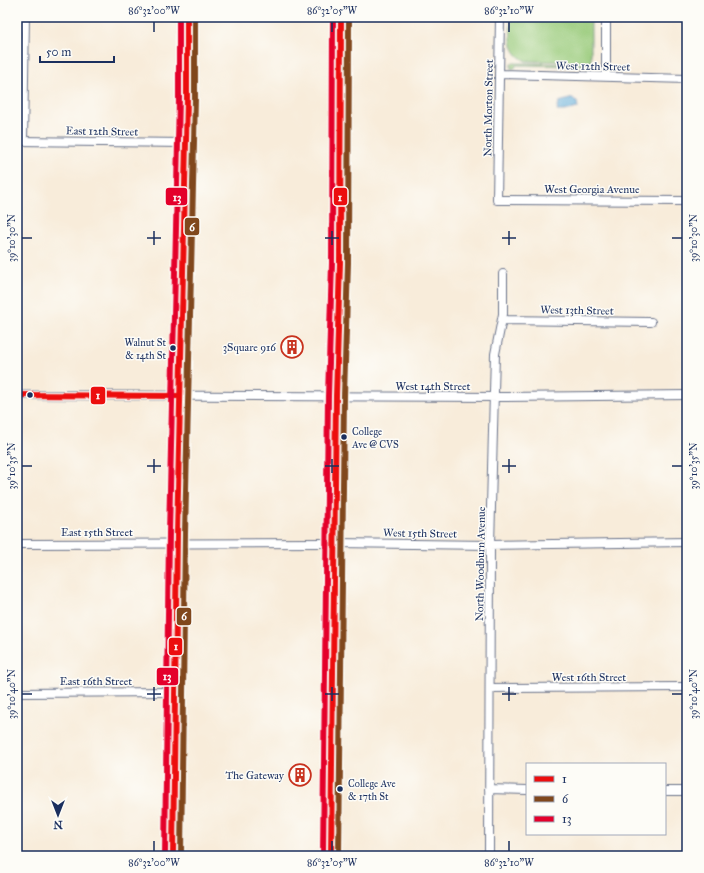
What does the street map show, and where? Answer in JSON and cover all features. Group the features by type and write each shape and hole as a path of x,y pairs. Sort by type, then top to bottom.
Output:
{"main road":[{"path":"173,856 179,396 186,143 187,17"},
{"path":"331,856 336,396 340,262 342,17"}],"street":[{"path":"20,141 25,17"},
{"name":"North Morton Street","path":"498,200 500,17"},
{"path":"606,17 606,77"},
{"name":"West 12th Street","path":"499,74 687,79"},
{"name":"East 12th Street","path":"20,141 186,143"},
{"name":"West Georgia Avenue","path":"498,200 687,201"},
{"name":"North Woodburn Avenue","path":"489,856 490,544 495,354 503,314 503,274"},
{"name":"West 13th Street","path":"502,320 651,322"},
{"name":"West 14th Street","path":"17,395 494,397 687,395"},
{"name":"West 15th Street","path":"177,543 490,544 687,542"},
{"name":"East 15th Street","path":"17,544 177,543"},
{"name":"West 16th Street","path":"490,688 687,687"},
{"name":"East 16th Street","path":"17,693 175,692"},
{"path":"489,789 526,790"},
{"path":"666,791 687,791"}],"green space":[{"path":"511,17 591,17 591,62 526,61 516,53 513,48 511,42"},
{"path":"511,63 597,64 595,68 586,69 586,66 516,65 515,68 511,69"}],"water":[{"path":"573,98 577,102 578,108 557,111 559,102"}],"transit line":[{"name":"13","path":"165,856 169,534 179,98 179,17"},
{"name":"1","path":"173,856 177,534 187,98 187,17"},
{"name":"6","path":"181,856 185,534 195,98 195,17"},
{"name":"13","path":"323,856 328,396 332,263 333,17"},
{"name":"1","path":"331,856 336,396 340,263 341,17"},
{"name":"6","path":"339,856 344,396 348,263 349,17"},
{"name":"1","path":"17,395 179,396"}],"place":[{"name":"3Square 916","path":"292,347"},
{"name":"Walnut St & 14th St","path":"173,348"},
{"name":"College Ave @ CVS","path":"344,437"},
{"name":"The Gateway","path":"300,775"},
{"name":"College Ave & 17th St","path":"340,789"}]}
